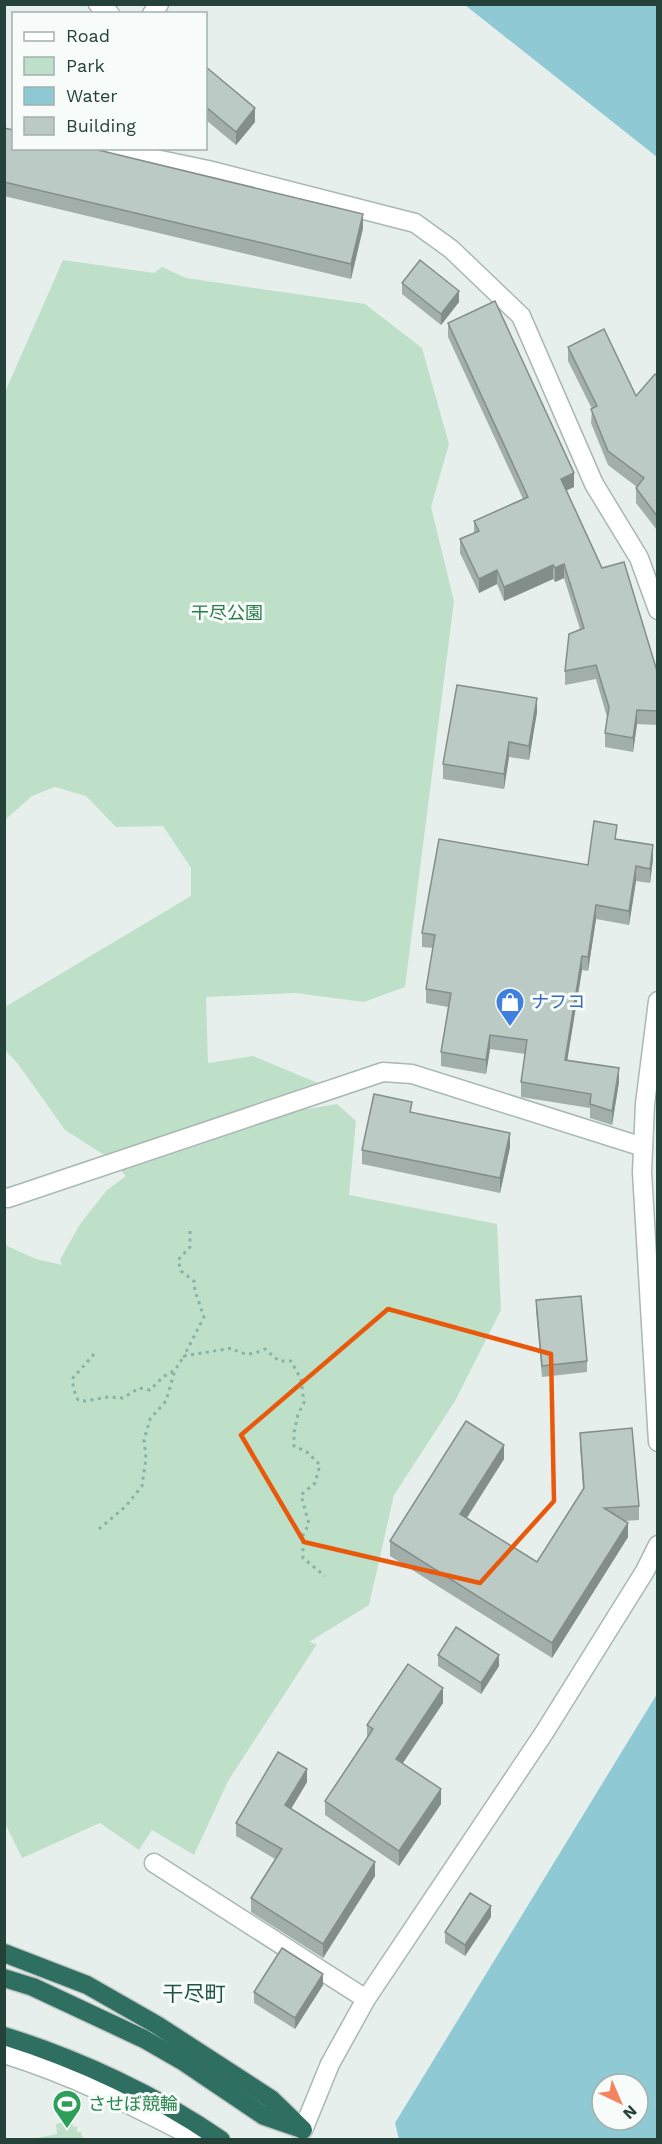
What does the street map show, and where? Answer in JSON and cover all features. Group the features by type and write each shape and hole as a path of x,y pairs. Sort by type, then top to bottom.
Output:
{"highway":[{"path":"4,1953 87,1985 157,2025 271,2099 303,2130"},
{"path":"4,1978 33,1987 144,2039 184,2062 264,2116 303,2130"},
{"path":"4,2036 76,2063 142,2093 221,2139"}],"street":[{"path":"113,150 208,170 415,223 451,249 520,316 594,484 639,558 657,610"},
{"path":"657,1001 645,1104 642,1172 657,1442"},
{"path":"4,1197 19,1194 383,1072 412,1074 643,1147"},
{"path":"303,2130 330,2064 366,1999 544,1733 645,1571 657,1545"},
{"path":"154,1863 366,1999"},
{"path":"4,2054 41,2065 132,2105 200,2139"}],"path":[{"path":"99,1529 126,1506 142,1486 146,1458 144,1440 150,1419 166,1401 175,1370 204,1317 194,1281 182,1271 178,1260 190,1247 190,1231"},
{"path":"184,1356 232,1348 242,1354 258,1353 265,1349 279,1361 291,1361 301,1378 304,1403 298,1414 294,1446 308,1452 320,1465 315,1483 301,1495 309,1524 303,1535 303,1558 324,1576"},
{"path":"94,1354 73,1378 73,1388 78,1400 123,1398 139,1388 150,1390 163,1377 175,1370"}],"highlighted area":[{"path":"388,1309 551,1354 554,1501 480,1583 304,1542 241,1435"}],"green space":[{"name":"干尽公園","path":"63,260 154,273 162,267 186,278 365,304 422,348 449,444 431,507 454,601 405,987 364,1002 295,993 206,997 208,1063 253,1056 318,1083 274,1099 307,1109 337,1104 356,1121 349,1195 497,1224 501,1310 455,1401 394,1495 369,1605 309,1642 317,1644 228,1781 194,1855 152,1830 139,1850 100,1823 22,1858 5,1823 5,1245 36,1259 62,1265 60,1260 80,1224 107,1190 126,1176 109,1158 65,1130 18,1064 5,1050 5,1007 191,896 191,868 163,826 116,827 86,796 55,787 32,796 5,820 5,392"},
{"name":"させぼ競輪","path":"72,2120 73,2127 77,2126 77,2132 81,2132 83,2139 33,2139 57,2134 56,2124"}],"water":[{"path":"465,5 657,5 657,157"},
{"path":"657,1694 657,2139 399,2139 395,2123"}],"building":[{"path":"207,68 255,108 236,132 207,108"},
{"path":"4,128 12,130 12,150 98,150 363,214 351,264 4,182"},
{"path":"420,260 459,291 441,314 402,283"},
{"path":"495,301 574,473 561,479 602,568 624,562 657,671 657,711 637,710 633,738 605,733 609,707 596,665 565,671 569,634 584,628 564,564 555,568 553,565 504,587 497,570 479,579 460,539 479,531 474,521 528,497 448,323"},
{"path":"604,329 636,396 655,374 657,376 657,516 636,488 644,478 608,451 591,409 597,406 568,347"},
{"path":"457,685 537,698 529,746 509,742 504,774 443,764"},
{"path":"594,821 617,825 615,839 653,845 650,869 636,866 629,911 596,905 588,957 582,956 565,1060 619,1068 612,1111 590,1104 591,1094 521,1082 527,1040 490,1035 486,1060 441,1052 451,993 426,989 435,935 422,933 439,839 588,865"},
{"path":"374,1094 412,1102 410,1112 510,1133 500,1178 362,1150"},
{"path":"581,1296 587,1361 542,1366 536,1300"},
{"path":"466,1421 504,1445 460,1514 537,1562 584,1488 580,1433 632,1428 639,1506 604,1508 628,1523 552,1643 390,1541"},
{"path":"456,1627 499,1655 481,1683 438,1655"},
{"path":"408,1664 443,1688 396,1759 441,1789 399,1851 325,1801 373,1729 367,1725"},
{"path":"278,1752 307,1769 285,1805 375,1862 323,1944 251,1898 282,1849 236,1823"},
{"path":"470,1893 491,1906 465,1945 445,1932"},
{"path":"282,1948 323,1974 295,2018 254,1992"}],"place":[{"name":"ナフコ","path":"510,1028"},
{"name":"させぼ競輪","path":"67,2130"}],"district":[{"name":"干尽町","path":"194,1994"}]}
